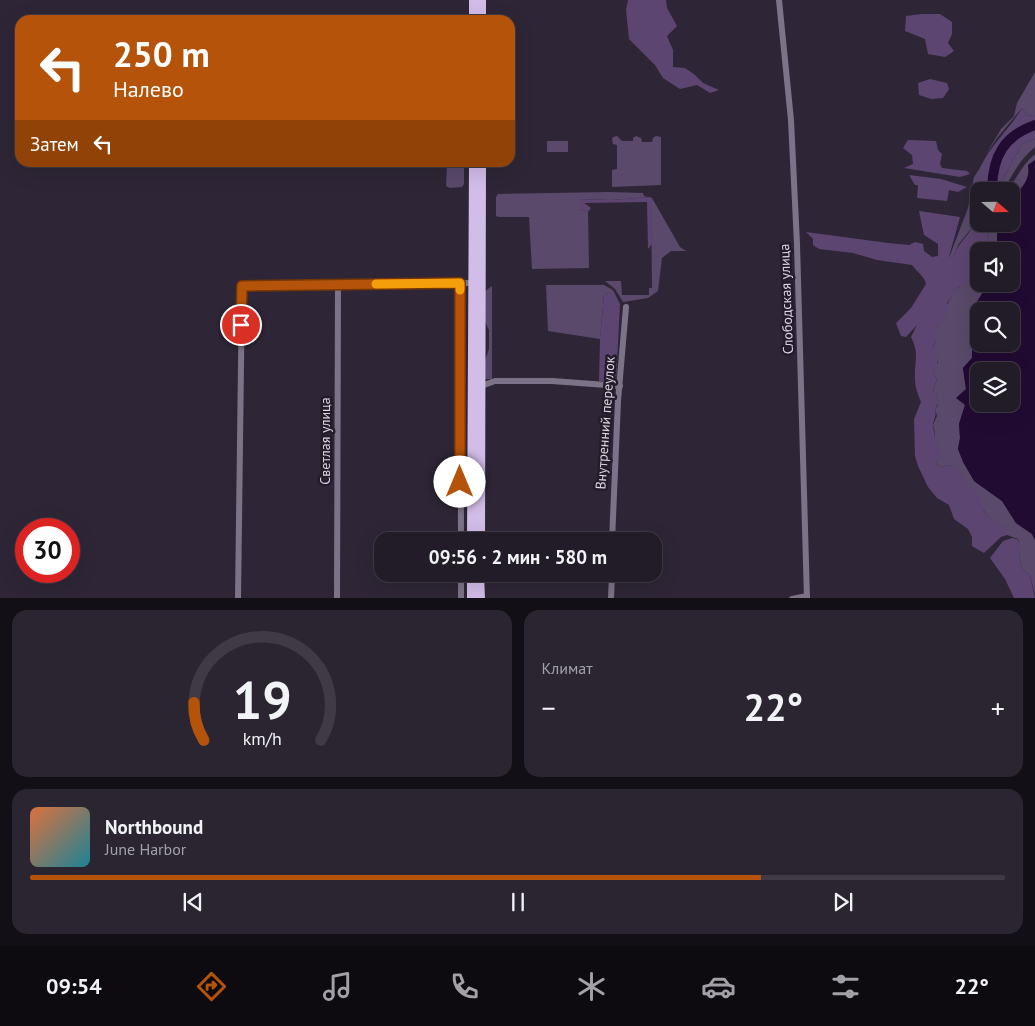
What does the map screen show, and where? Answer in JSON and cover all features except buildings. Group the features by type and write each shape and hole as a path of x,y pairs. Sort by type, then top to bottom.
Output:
{"main road":[{"path":"474,0 474,15"},
{"path":"481,0 481,15"},
{"path":"472,532 474,167"},
{"path":"480,532 481,167"},
{"path":"472,582 472,598"},
{"path":"479,582 480,598"}],"street":[{"name":"Слободская улица","path":"779,0 791,120 797,244 807,597"},
{"path":"460,283 461,532"},
{"path":"238,598 242,286 473,283"},
{"name":"Светлая улица","path":"337,598 338,284"},
{"name":"Внутренний переулок","path":"612,532 626,307"},
{"path":"480,386 495,381 552,381 620,386"},
{"path":"461,582 461,598"},
{"path":"612,582 612,598"},
{"path":"792,598 807,597"}],"shaded area":[{"path":"628,0 666,0 667,8 677,26 667,36 673,50 673,67 685,68 703,83 719,90 710,93 697,85 680,89 663,78 655,65 629,39 626,10"},
{"path":"940,14 952,22 952,34 948,43 954,51 945,57 928,54 925,39 905,31 906,16"},
{"path":"1035,72 1035,115 1028,116 1022,108 985,156 1001,129 1014,116 1017,103"},
{"path":"930,79 947,83 949,89 943,98 931,99 919,95 918,83"},
{"path":"1022,108 1028,116 1035,115 1035,124 1015,135 1002,148 994,166 992,182 976,182 980,168 990,150"},
{"path":"1035,126 1035,139 1022,144 1003,179 999,182 993,182 996,166 1004,149 1025,131"},
{"path":"617,136 622,141 633,141 633,138 636,136 641,138 642,142 652,142 656,136 661,137 661,185 612,187 612,170 617,169 617,145 613,144 612,139"},
{"path":"1035,139 1035,147 1021,162 1008,182 999,182 1003,179 1022,144"},
{"path":"908,140 936,141 938,150 942,154 940,164 942,168 967,171 970,174 960,177 904,168 913,164 912,155 903,148"},
{"path":"547,141 568,141 568,152 547,152"},
{"path":"1035,154 1035,160 1028,165 1027,180 1020,190 1020,182 1014,182"},
{"path":"1035,160 1035,540 1032,534 1016,523 1002,501 974,481 963,462 958,449 960,438 959,424 965,405 956,398 966,389 963,368 972,358 972,352 1020,352 1020,302 977,302 983,292 1020,292 1020,242 997,242 997,232 1020,232 1020,190 1027,180 1028,165"},
{"path":"982,165 977,182 973,182"},
{"path":"447,167 464,167 464,184 462,187 450,188 446,186"},
{"path":"909,175 941,179 967,187 958,192 949,190 947,201 917,198 918,185 915,185"},
{"path":"643,193 644,196 649,197 611,200 579,199 579,209 588,212 589,268 532,269 529,217 496,216 496,197 498,194"},
{"path":"651,197 652,244 648,249 647,202 584,203 591,208 588,212 579,209 579,199 611,200"},
{"path":"651,198 680,247 686,251 671,251 662,258 658,291 648,298 623,302 615,289 605,281 621,281 622,295 649,295 649,288 652,288"},
{"path":"970,198 970,230 958,245 954,256 949,258 968,208"},
{"path":"919,211 960,217 949,257 954,256 970,231 989,232 987,242 970,242 970,283 959,287 947,303 947,313 941,324 936,327 936,340 933,346 936,350 938,368 933,372 937,380 933,390 940,400 935,409 936,414 933,426 934,439 937,440 942,458 936,464 941,467 949,465 956,467 980,497 982,508 985,512 1007,529 1007,535 1001,537 984,553 972,546 972,537 968,529 954,519 949,505 937,498 928,487 915,456 914,419 921,402 916,385 916,353 911,337 917,325 906,337 901,336 896,323 911,308 926,284 924,279 912,265 877,260 853,253 819,249 813,245 813,239 806,232 909,245 915,242 923,244 924,251 932,257 938,256 938,244 924,235"},
{"path":"989,232 997,232 997,242 987,242"},
{"path":"970,281 970,292 983,292 977,302 970,302 970,352 972,352 972,358 963,368 966,389 965,405 959,424 960,438 958,449 974,481 1002,501 1016,523 1032,534 1035,540 1035,595 1030,575 1022,569 1018,539 1007,535 1006,529 987,515 959,471 949,465 941,467 936,464 938,460 933,425 937,416 935,409 938,405 938,395 933,390 937,380 933,372 938,363 933,347 936,340 936,327 943,321 947,304 962,285"},
{"path":"546,285 604,285 613,290 604,295 600,339 548,331"},
{"path":"492,286 492,379 485,379 484,363 489,349 489,330 483,317 484,292"},
{"path":"613,290 620,304 616,383 599,381 604,295"},
{"path":"1012,538 1017,539 1021,545 1019,555 1022,569 1030,575 1035,598 1014,598 1005,579 990,558 1003,541"}],"waterway":[{"path":"993,182 995,166 1002,149 1015,135 1035,125"}],"slow traffic":[{"path":"376,284 460,283 460,290"}],"route":[{"path":"241,325 242,286 460,283 460,482"}]}
